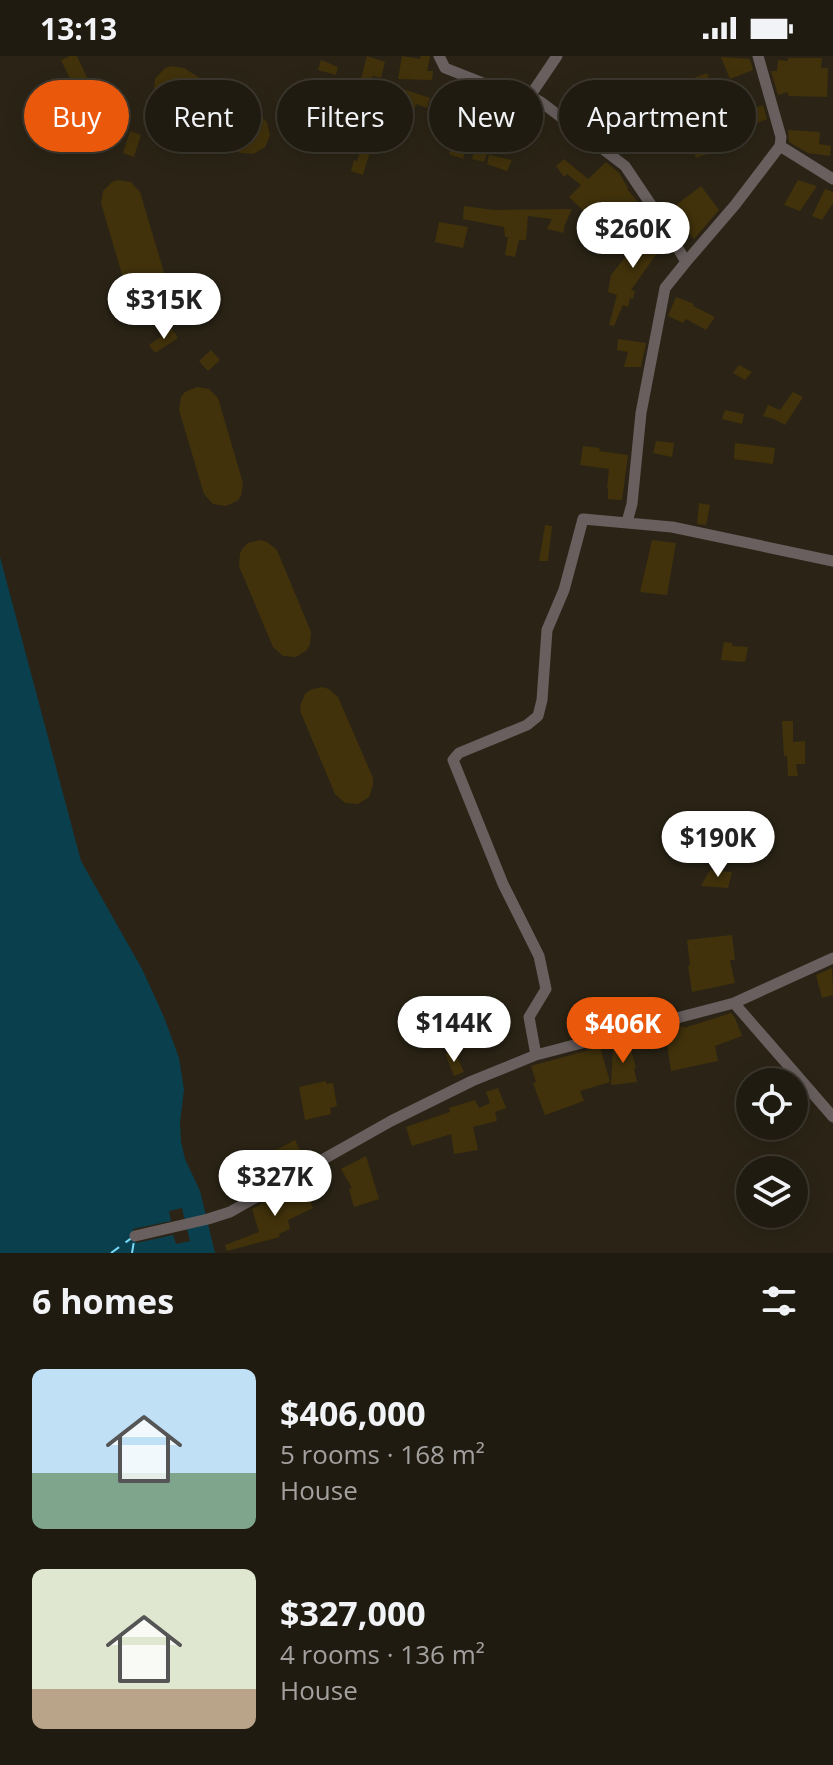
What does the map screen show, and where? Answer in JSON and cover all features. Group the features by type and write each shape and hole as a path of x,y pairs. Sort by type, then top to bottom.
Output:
{"street":[{"path":"439,56 445,68 476,80"},
{"path":"541,80 557,56"},
{"path":"627,522 632,504 641,413 665,288 780,146 781,137 758,56"},
{"path":"543,104 625,166 686,262"},
{"path":"780,146 833,179"},
{"path":"536,1055 529,1017 546,989 539,956 503,884 453,760 459,753 513,732 538,716 547,630 564,590 583,519 672,527 833,561"},
{"path":"135,1236 230,1212 391,1121 472,1081 536,1055 734,1003 833,958"},
{"path":"734,1003 833,1117"}],"water":[{"path":"0,557 81,861 142,969 179,1058 184,1090 181,1142 185,1159 200,1191 215,1253 0,1253"}],"pier":[{"path":"182,1208 190,1241 176,1244 173,1235 136,1243 133,1229 171,1221 169,1211"}],"building":[{"path":"77,56 88,80 71,80 61,60"},
{"path":"367,56 385,62 381,78 372,76 372,80 361,80"},
{"path":"402,56 420,59 421,56 430,56 427,71 433,71 432,80 398,79"},
{"path":"721,57 750,59 753,70 730,79"},
{"path":"788,58 822,58 821,68 828,68 827,97 789,96 787,92 778,95 771,71 777,71 778,60 788,61"},
{"path":"321,60 338,67 336,75 318,70"},
{"path":"170,66 184,68 203,80 155,80"},
{"path":"707,73 710,80 688,80"},
{"path":"413,92 429,98 427,108 416,104 413,114"},
{"path":"763,105 767,119 756,123 756,108"},
{"path":"261,116 267,122 270,135 261,149"},
{"path":"788,130 820,132 819,144 831,146 830,156 808,153 789,142"},
{"path":"130,131 141,135 134,157 123,153 129,152"},
{"path":"360,152 370,152 363,175 351,171 354,160 357,161"},
{"path":"450,152 465,152 463,159"},
{"path":"474,152 487,153 484,162 472,159"},
{"path":"694,152 712,152 696,158"},
{"path":"489,155 512,160 507,171 487,164"},
{"path":"564,159 588,179 606,162 619,173 627,189 644,209 625,226 607,208 594,221 569,197 581,185 567,174 564,177 556,166"},
{"path":"118,180 131,182 140,192 165,276 163,289 147,300 135,297 126,288 101,203 103,191"},
{"path":"798,180 817,186 800,211 784,205"},
{"path":"701,186 719,210 694,239 671,209"},
{"path":"825,189 833,192 833,203 822,220 812,216"},
{"path":"464,206 494,210 572,209 564,233 547,229 552,219 528,216 526,240 519,240 515,257 505,255 508,237 505,237 504,227 463,219"},
{"path":"439,222 468,227 463,248 435,242"},
{"path":"650,226 665,242 631,290 635,291 628,307 623,305 614,326 609,325 617,295 608,292 611,275"},
{"path":"676,297 715,317 706,330 686,319 683,323 668,316"},
{"path":"172,329 178,338 155,353 149,345"},
{"path":"618,339 646,343 641,367 624,367 628,352 617,350"},
{"path":"211,350 220,360 208,371 199,361"},
{"path":"739,365 752,372 745,380 733,373"},
{"path":"197,387 209,389 218,398 243,483 241,496 226,506 213,504 204,494 179,410 181,397"},
{"path":"793,392 803,397 785,425 763,416 768,405 780,410"},
{"path":"725,410 744,414 742,424 722,419"},
{"path":"656,441 674,443 672,457 653,453"},
{"path":"735,443 775,448 773,464 734,459"},
{"path":"583,446 628,455 622,500 608,499 609,469 580,465"},
{"path":"699,503 710,505 706,525 697,524"},
{"path":"545,525 552,526 548,561 539,561"},
{"path":"261,540 277,550 311,632 307,650 296,657 283,656 273,647 239,566 243,548 248,543"},
{"path":"652,540 676,543 667,595 640,592"},
{"path":"724,642 748,647 745,662 721,660"},
{"path":"322,687 338,697 373,778 369,797 358,804 345,803 335,794 301,713 300,706 305,694"},
{"path":"782,721 793,721 793,742 805,741 805,764 796,764 798,776 788,776"},
{"path":"710,870 732,872 728,888 701,886"},
{"path":"732,935 735,960 730,960 735,983 692,992 687,940"},
{"path":"832,968 833,995 822,998 816,975"},
{"path":"731,1013 742,1036 715,1046 718,1061 671,1071 665,1031"},
{"path":"629,1015 630,1022 614,1026 615,1016"},
{"path":"629,1042 637,1082 611,1085 613,1046"},
{"path":"600,1047 610,1082 580,1091 584,1101 545,1115 533,1083 536,1082 531,1066"},
{"path":"455,1052 464,1072 454,1076 445,1054"},
{"path":"326,1081 326,1084 333,1083 337,1106 330,1108 331,1114 305,1120 299,1087"},
{"path":"498,1088 506,1108 495,1112 497,1121 473,1127 478,1150 454,1154 451,1134 412,1146 406,1127 475,1100 479,1108 490,1103 486,1092"},
{"path":"295,1140 300,1150 261,1171 242,1176 238,1167"},
{"path":"366,1156 379,1199 354,1207 349,1189 352,1188 341,1169"},
{"path":"304,1185 313,1208 288,1220 290,1229 279,1234 280,1237 227,1251 225,1245 259,1232 252,1209 268,1200 269,1203 291,1194"}],"ferry route":[{"path":"111,1253 133,1237"},
{"path":"132,1253 134,1241"}]}
